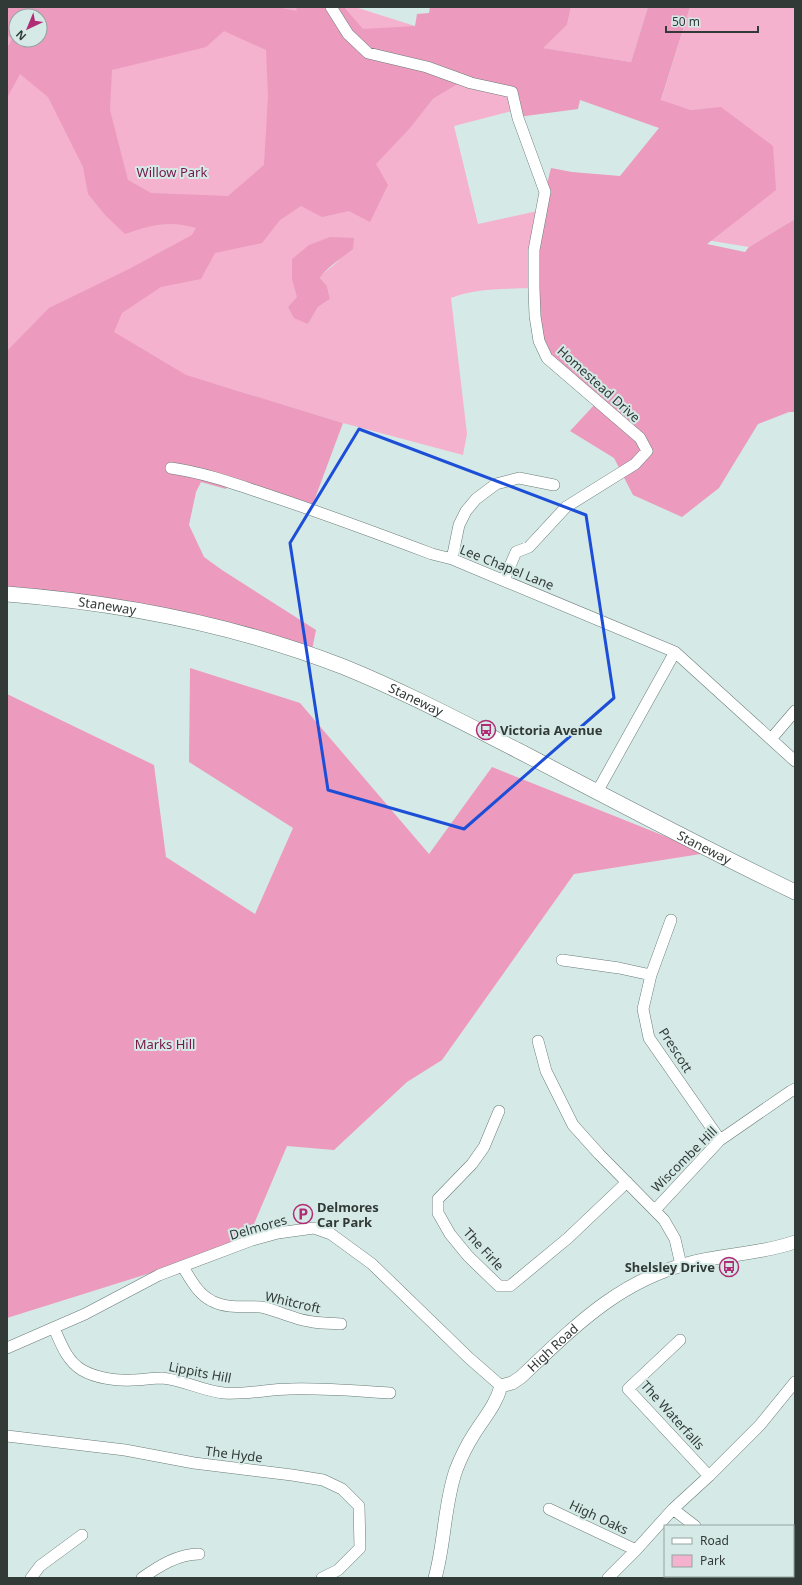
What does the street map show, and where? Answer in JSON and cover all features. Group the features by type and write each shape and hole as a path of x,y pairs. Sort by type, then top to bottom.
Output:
{"main road":[{"name":"Staneway","path":"7,594 56,598 144,611 211,626 278,644 345,668 391,688 465,724 795,892"}],"street":[{"name":"Homestead Drive","path":"331,7 348,34 368,53 427,67 471,83 512,92 518,118 545,192 534,250 535,316 539,341 547,358 640,438 647,451 639,460 620,474 566,507 529,547 516,552 504,580"},
{"name":"Lee Chapel Lane","path":"171,468 196,472 229,482 311,509 432,554 452,559 675,652 795,761"},
{"path":"452,559 459,525 466,511 476,499 496,484 519,478 554,485"},
{"path":"597,792 675,652"},
{"path":"771,739 795,711"},
{"name":"Prescott","path":"671,920 651,975 643,1009 649,1038 720,1140"},
{"path":"562,960 619,968 651,975"},
{"path":"538,1041 546,1071 573,1125 599,1154 664,1220 675,1239 682,1265"},
{"name":"Wiscombe Hill","path":"654,1210 720,1140 791,1090 795,1089"},
{"name":"The Firle","path":"499,1111 484,1147 472,1164 438,1199 438,1213 450,1234 468,1256 499,1286 510,1286 568,1238 627,1182"},
{"name":"Delmores","path":"7,1348 85,1314 160,1275 252,1240 278,1233 314,1228 331,1234 372,1264 468,1358 502,1386"},
{"name":"High Road","path":"502,1386 512,1383 521,1377 575,1326 603,1304 640,1281 682,1265 770,1249 795,1242"},
{"name":"Whitcroft","path":"183,1267 192,1284 213,1302 224,1305 260,1307 274,1310 293,1318 313,1322 341,1324"},
{"name":"Lippits Hill","path":"54,1328 65,1353 74,1364 84,1371 116,1380 161,1378 178,1381 210,1391 224,1393 248,1393 313,1388 390,1393"},
{"name":"The Waterfalls","path":"680,1340 628,1389 709,1476"},
{"path":"608,1578 673,1509 709,1476 760,1425 795,1382"},
{"path":"434,1578 441,1553 449,1496 456,1471 466,1446 495,1403 502,1386"},
{"name":"The Hyde","path":"7,1436 125,1450 194,1463 323,1480 342,1489 360,1506 360,1548 338,1570 322,1578"},
{"name":"High Oaks","path":"549,1509 636,1550"},
{"path":"673,1509 694,1525"},
{"path":"31,1578 40,1566 82,1535"},
{"path":"142,1578 159,1566 188,1554 200,1554"}],"highlighted area":[{"path":"359,429 586,515 614,698 464,829 328,790 290,543"}],"green space":[{"name":"Willow Park","path":"7,7 355,7 415,26 411,126 433,99 458,84 512,92 516,110 454,126 478,224 542,210 534,288 470,292 451,298 467,434 463,455 343,423 215,384 155,459 7,558","holes":["354,238 341,258 320,278 327,286 330,299 318,307 308,324 288,307"]},
{"path":"7,7 277,7 297,11 296,7 344,7 363,29 415,26 417,14 429,13 430,7 571,7 567,25 543,48 631,62 648,7 690,7 661,100 691,110 721,107 773,146 776,190 707,244 745,252 749,247 795,219 795,412 789,412 758,424 719,488 682,517 633,495 614,458 570,431 597,402 547,358 534,288 545,192 551,168 572,172 620,176 659,128 580,100 578,109 518,117 512,92 458,84 433,99 410,128 376,164 388,185 370,222 349,211 322,217 301,206 280,220 262,243 215,253 201,279 161,287 122,313 114,332 186,375 343,423 311,509 229,482 226,489 201,482 196,492 189,525 204,557 316,630 311,655 245,634 7,594 7,351 49,308 129,269 192,235 196,228 169,224 143,228 125,234 106,216 88,194 83,167 48,97 20,74 7,98 7,48 8,46 8,48 48,48 48,8 8,8 8,36","holes":["224,31 266,50 268,96 264,165 228,196 151,193 128,180 110,110 112,70 206,47"]},
{"path":"571,7 648,7 631,62 542,48 567,25"},
{"path":"690,7 795,7 795,219 749,247 706,240 721,108 691,110 661,101"},
{"path":"330,237 354,238 353,249 330,267 320,278 327,286 330,299 318,307 308,324 294,318 288,307 297,297 292,279 292,259 309,245"},
{"name":"Marks Hill","path":"190,668 300,703 429,854 492,767 707,853 574,874 442,1060 407,1082 334,1150 287,1146 246,1243 7,1318 7,694 154,765 166,857 255,914 293,828 189,762"}],"place":[{"name":"Victoria Avenue","path":"486,730"},
{"name":"Delmores Car Park","path":"303,1214"},
{"name":"Shelsley Drive","path":"729,1267"}]}
